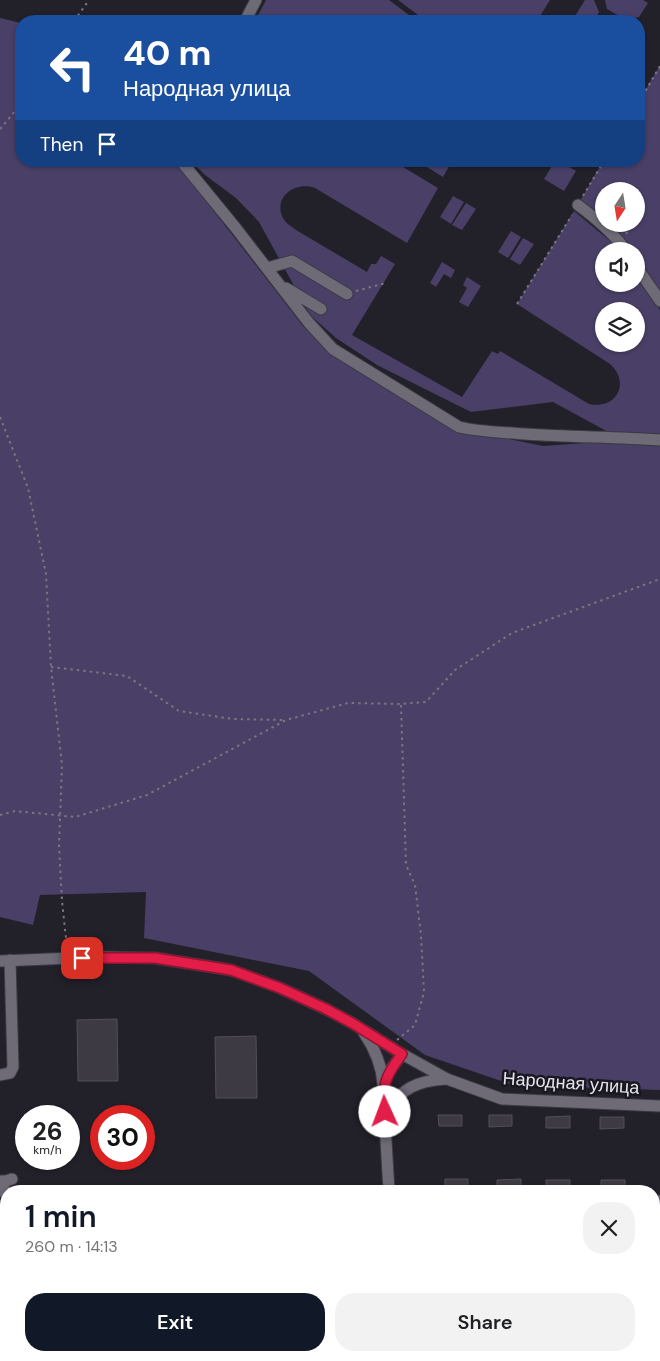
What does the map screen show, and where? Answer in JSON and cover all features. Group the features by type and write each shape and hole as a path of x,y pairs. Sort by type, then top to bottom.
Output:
{"street":[{"path":"248,15 256,0"},
{"path":"187,167 310,323 333,349 459,427 484,431 660,440"},
{"path":"578,205 620,242"},
{"path":"267,268 292,261 346,294"},
{"path":"645,279 660,301"},
{"path":"280,285 321,309"},
{"name":"Народная улица","path":"5,961 96,957 155,958 231,970 280,988 326,1009 447,1080 502,1099 660,1106"},
{"path":"0,1075 10,1072 13,1067 5,961"},
{"path":"360,1028 378,1057 382,1073 389,1185"},
{"path":"383,1090 386,1076 402,1054"},
{"path":"385,1112 396,1098 411,1087 428,1081 447,1080"},
{"path":"0,1181 6,1182 12,1179"}],"path":[{"path":"78,15 88,0"},
{"path":"645,92 660,66"},
{"path":"0,129 15,111"},
{"path":"517,304 600,167"},
{"path":"346,294 386,283"},
{"path":"0,417 28,488 46,574 51,666 62,765 59,845 68,958"},
{"path":"0,815 16,811 75,817 147,795 286,720 348,703 401,704 426,702 455,670 512,633 660,579"},
{"path":"51,666 127,676 179,711 233,719 286,720"},
{"path":"389,1047 415,1025 424,992 421,935 415,885 406,865 401,704"}],"shaded area":[{"path":"266,0 389,0 409,15 258,15"},
{"path":"398,0 550,0 541,15 418,15"},
{"path":"585,0 594,0 599,12 597,15 576,15"},
{"path":"605,0 643,0 648,3 640,15 617,15 607,9"},
{"path":"0,18 15,22 15,167 180,167 303,326 332,351 465,430 543,446 612,441 660,445 660,1090 513,1085 425,1055 309,971 144,938 146,892 40,895 33,925 0,917"},
{"path":"660,65 660,295 645,272 645,242 626,242 615,232 645,232 645,182 595,182 595,214 580,201 600,167 645,167 645,91"},
{"path":"197,167 403,167 438,188 407,243 315,188 301,186 295,188 284,196 281,202 282,216 288,224 367,272 371,264 376,264 381,256 395,264 352,335 462,397 492,351 498,354 500,351 589,404 599,405 607,403 618,393 620,387 616,371 610,364 517,304 574,211 595,228 595,232 599,232 611,242 595,242 595,292 645,292 645,286 660,310 660,434 610,433 553,402 471,412 377,365 336,338 310,315 259,222 236,198"},
{"path":"427,167 449,167 443,177"},
{"path":"551,167 569,167 576,171 564,191 544,179"},
{"path":"453,196 464,202 451,224 440,217"},
{"path":"466,203 476,209 462,230 452,225"},
{"path":"511,231 521,237 508,258 498,252"},
{"path":"523,238 534,244 520,265 510,259"},
{"path":"442,262 455,270 451,278 444,274 436,287 430,283"},
{"path":"467,277 481,286 468,307 459,302 467,288 463,285"}],"building":[{"path":"117,1019 118,1081 78,1081 77,1020"},
{"path":"256,1036 257,1098 216,1098 215,1037"},
{"path":"438,1115 462,1115 462,1126 439,1126"},
{"path":"489,1115 512,1115 512,1126 489,1127"},
{"path":"570,1116 570,1128 546,1128 546,1117"},
{"path":"600,1117 624,1117 624,1128 600,1129"},
{"path":"445,1179 468,1179 468,1185 445,1185"},
{"path":"521,1179 521,1185 497,1185 497,1180"},
{"path":"546,1180 570,1180 570,1185 546,1185"},
{"path":"601,1180 625,1180 625,1185 601,1185"}],"route":[{"path":"82,958 155,958 231,970 280,988 326,1009 402,1054 386,1076 383,1090 385,1112"}]}
